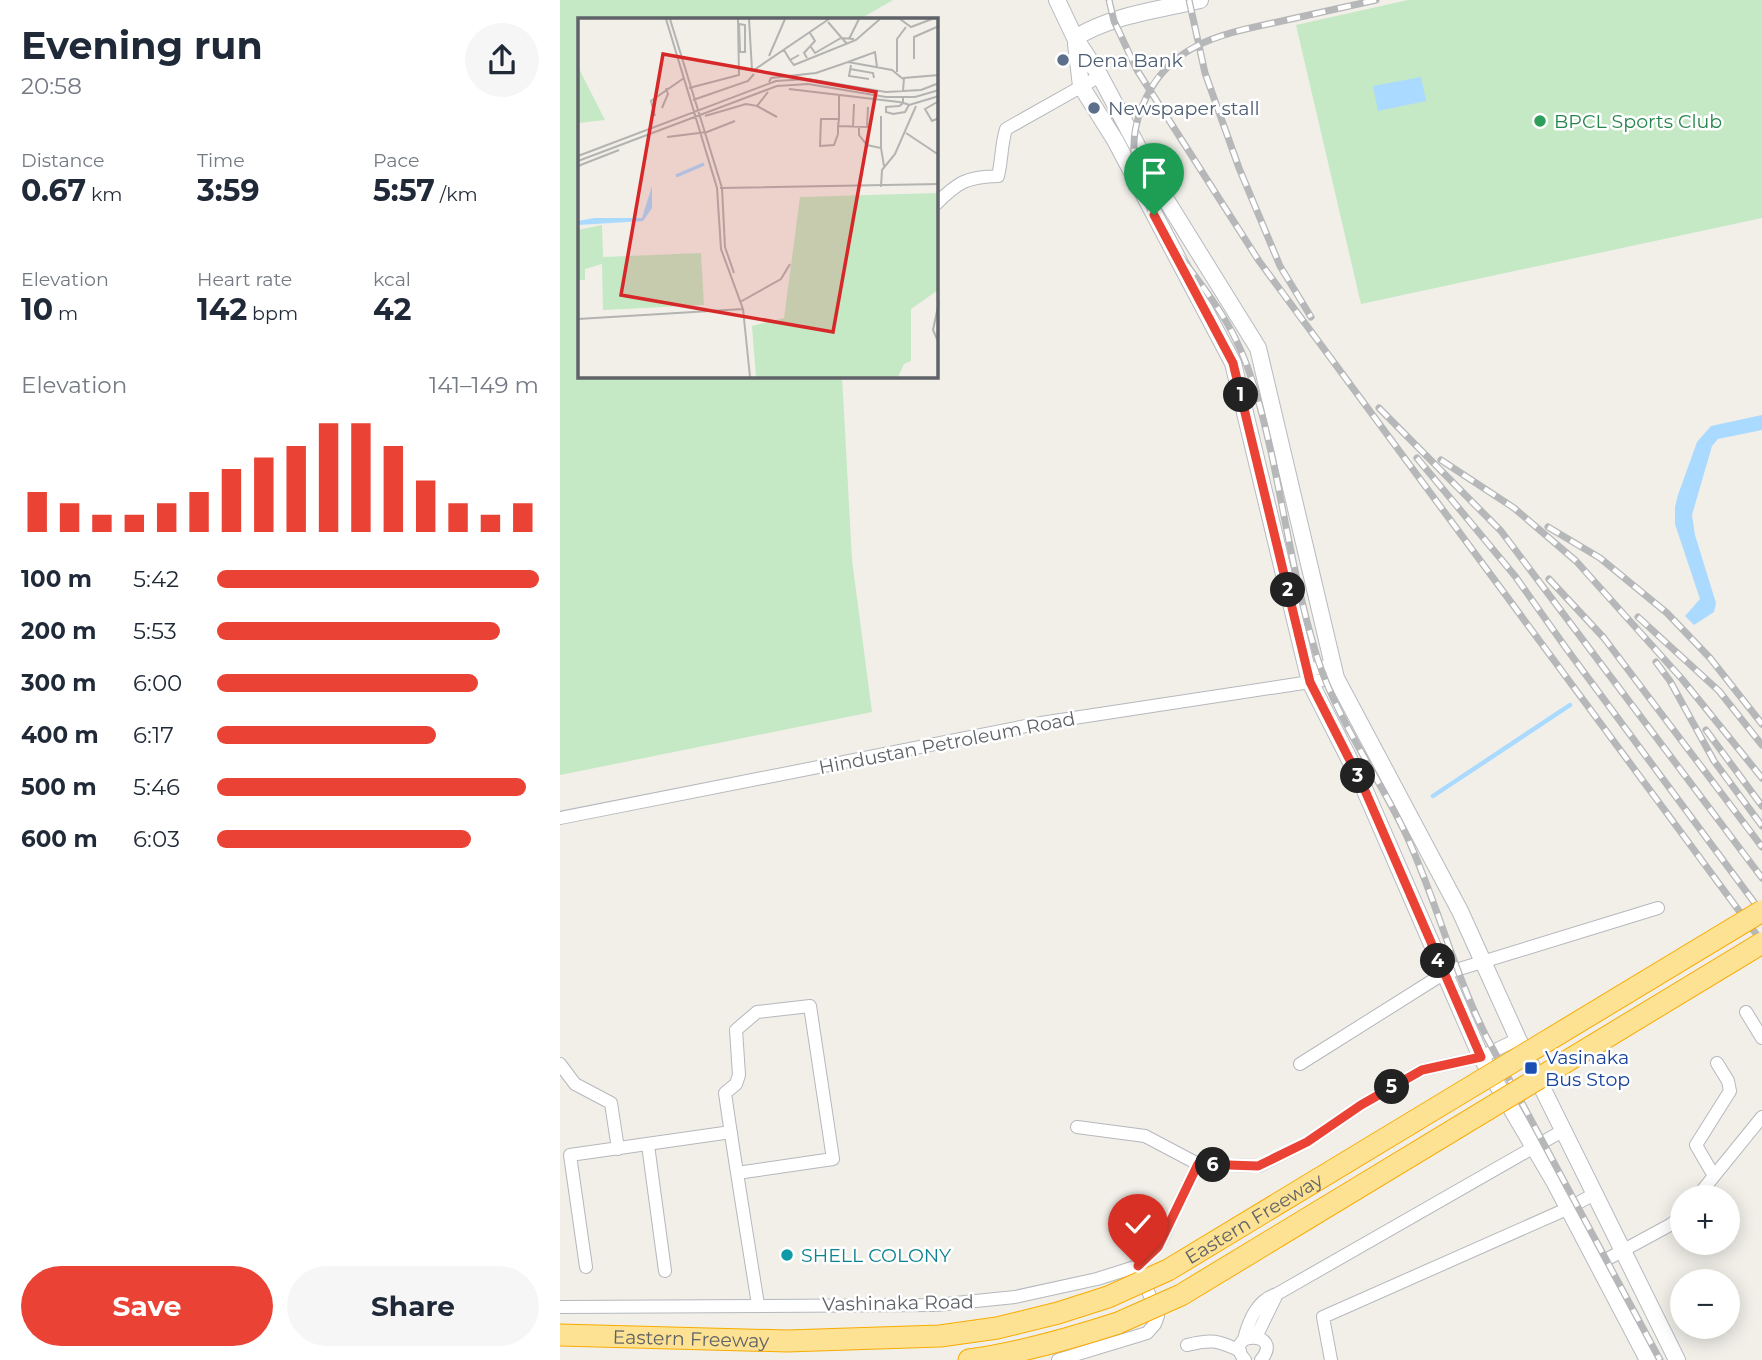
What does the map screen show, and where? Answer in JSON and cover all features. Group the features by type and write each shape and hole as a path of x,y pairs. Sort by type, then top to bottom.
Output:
{"highway":[{"name":"Eastern Freeway","path":"560,1335 787,1341 940,1336 997,1328 1108,1297 1168,1270 1762,911"},
{"name":"Eastern Freeway","path":"969,1360 1065,1340 1118,1323 1181,1295 1762,943"}],"main road":[{"path":"1057,0 1075,38 1100,76 1165,198 1258,348 1335,671 1460,911 1518,1039 1677,1360"},
{"path":"1075,38 1091,28 1114,21 1200,0"},
{"path":"1075,38 1081,86 1115,140 1233,363 1309,676 1363,786 1481,1057 1555,1183 1648,1360"},
{"path":"1555,1183 1582,1168"},
{"path":"1634,1334 1658,1319"}],"street":[{"path":"938,202 953,188 975,177 998,176 1001,145 1006,129 1100,76"},
{"name":"Hindustan Petroleum Road","path":"560,818 1041,723 1335,671"},
{"path":"1300,1064 1443,974 1658,908"},
{"path":"737,1173 833,1159 810,1006 757,1012 736,1030 738,1075 736,1084 725,1093 737,1173 758,1305"},
{"path":"1746,1012 1762,1038"},
{"path":"1077,1127 1145,1136 1198,1164 1258,1166 1307,1142 1361,1105 1422,1070 1481,1057 1518,1039"},
{"path":"1714,1175 1696,1145 1730,1091 1728,1081 1717,1063"},
{"path":"560,1064 575,1084 611,1102 618,1149"},
{"path":"1706,1185 1762,1117"},
{"path":"1246,1347 1278,1294 1564,1130"},
{"path":"586,1267 570,1155 731,1132"},
{"path":"648,1145 665,1270"},
{"path":"1058,1360 1147,1333 1155,1324 1158,1316 1138,1266 1158,1247 1198,1164"},
{"path":"1331,1360 1323,1317 1569,1209 1596,1193"},
{"path":"1598,1265 1670,1225"},
{"name":"Vashinaka Road","path":"560,1307 936,1305 1002,1299 1097,1279 1138,1266"},
{"path":"1188,1345 1209,1340 1246,1347 1265,1345 1265,1354 1261,1360"}],"green space":[{"path":"560,0 893,0 862,18 578,18 578,378 842,378 852,560 872,712 560,775"},
{"name":"BPCL Sports Club","path":"1408,0 1762,0 1762,218 1361,304 1296,25"}],"water":[{"path":"1421,77 1426,101 1378,111 1373,86"},
{"path":"1762,415 1762,430 1718,439 1712,446 1692,515 1695,535 1716,603 1714,612 1694,625 1685,616 1700,599 1675,524 1678,495 1697,442 1711,426"}],"waterway":[{"path":"1433,796 1570,705"}],"railway":[{"path":"1109,0 1114,21 1137,70 1259,261 1762,942"},
{"path":"1189,0 1205,73 1239,168 1280,266 1311,317"},
{"path":"1376,0 1238,31 1218,37 1181,55 1153,85 1142,107 1134,140 1136,171 1146,201 1162,230 1220,312 1248,368 1269,441 1304,608 1317,657 1336,705 1409,841 1465,990 1487,1038 1660,1360"},
{"path":"1379,408 1501,531 1762,878"},
{"path":"1417,458 1515,576 1762,913"},
{"path":"1441,460 1514,508 1576,561 1682,679 1762,778"},
{"path":"1548,527 1600,558 1667,613 1710,658 1762,724"},
{"path":"1549,579 1604,638 1762,847"},
{"path":"1638,617 1719,691 1762,745"},
{"path":"1656,662 1670,681 1714,761 1762,826"},
{"path":"1706,730 1762,806"}],"place":[{"name":"Dena Bank","path":"1063,60"},
{"name":"Newspaper stall","path":"1094,108"},
{"name":"BPCL Sports Club","path":"1540,121"},
{"name":"Vasinaka Bus Stop","path":"1531,1068"},
{"name":"SHELL COLONY","path":"787,1255"}],"route":[{"path":"1138,1266 1158,1247 1198,1164 1258,1166 1307,1142 1361,1105 1422,1070 1481,1057 1363,786 1310,682 1233,363 1154,215"}]}
